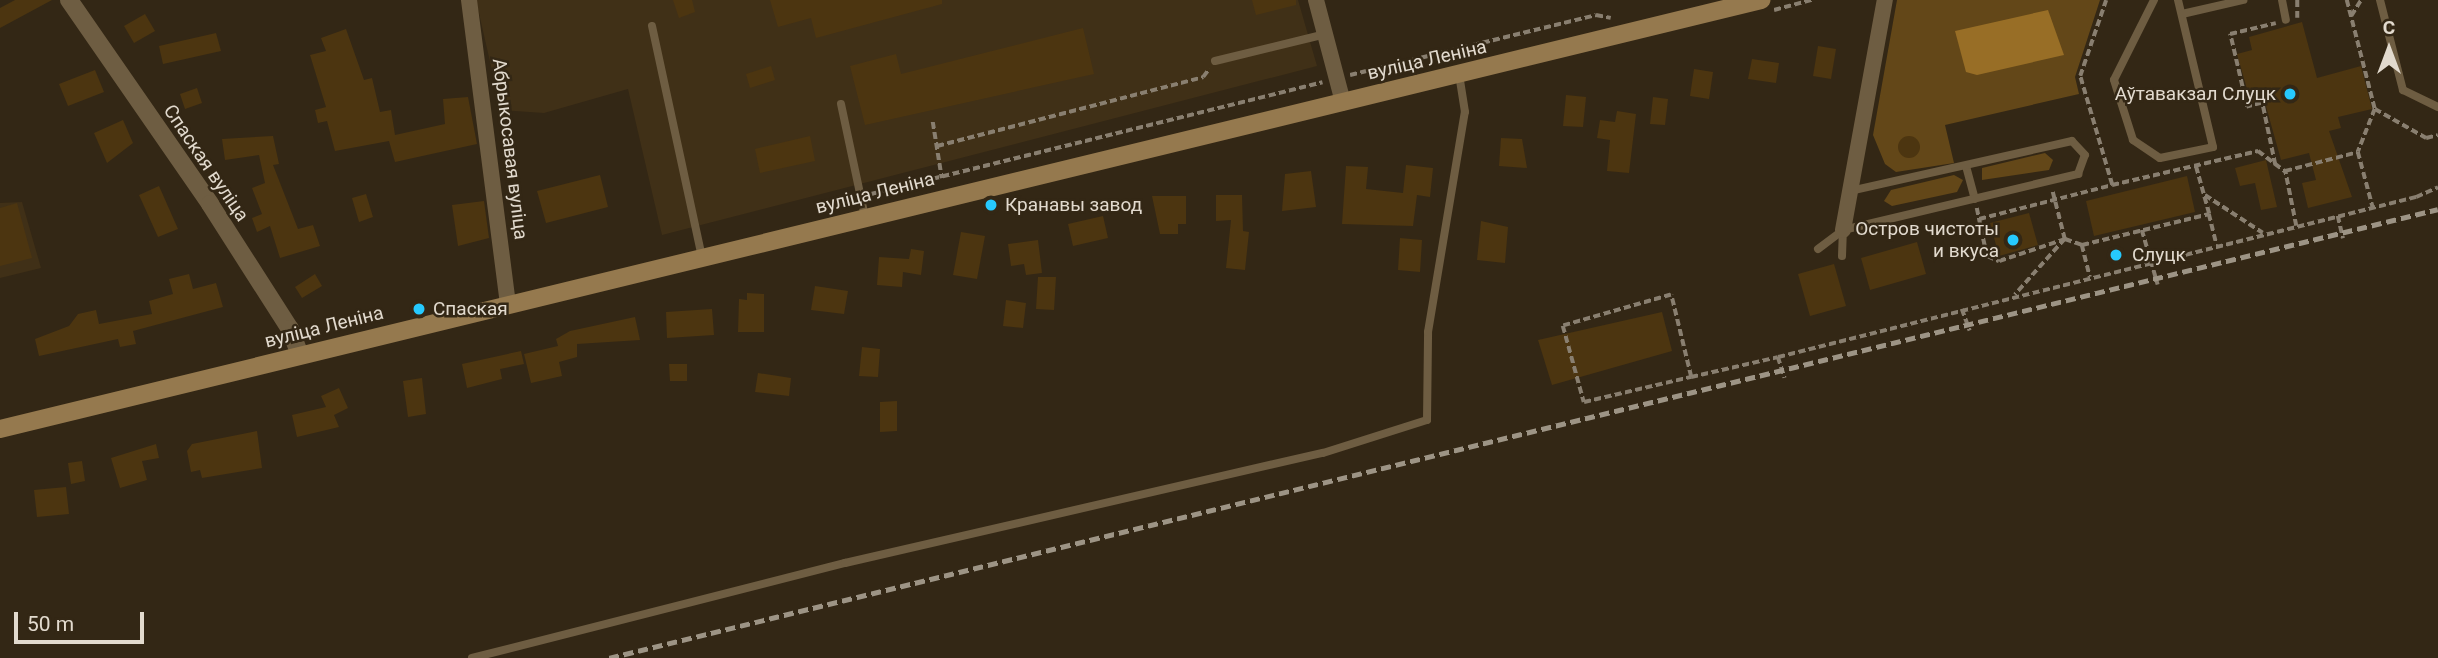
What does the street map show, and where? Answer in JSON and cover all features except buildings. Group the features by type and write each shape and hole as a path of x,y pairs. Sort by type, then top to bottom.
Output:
{"main road":[{"name":"вуліца Леніна","path":"0,429 508,303 1761,0"}],"street":[{"name":"Спаская вуліца","path":"69,0 210,204 290,329 300,355"},
{"name":"Абрыкосавая вуліца","path":"468,0 508,303"},
{"path":"1316,0 1343,102"},
{"path":"1843,230 1885,0"}],"lane":[{"path":"2154,0 2114,80 2133,140 2160,158 2213,147 2179,0"},
{"path":"2182,14 2243,0"},
{"path":"2282,0 2286,20"},
{"path":"2381,0 2403,90 2438,107"},
{"path":"652,26 702,258"},
{"path":"1215,61 1326,34"},
{"path":"472,658 845,563 1323,453 1427,420 1428,332 1465,112 1459,75"},
{"path":"841,104 865,218"},
{"path":"1818,249 1843,230 2078,174 2086,163 2082,148 2072,141 1851,191"},
{"path":"1966,166 1975,199"},
{"path":"1842,256 1843,230"}],"path":[{"path":"2275,165 2262,103 2247,107 2230,34 2301,17 2297,0"},
{"path":"2347,0 2375,109 2358,152 2373,208"},
{"path":"2351,16 2361,0"},
{"path":"933,122 942,178 1596,15 1623,20"},
{"path":"937,146 1203,77 1215,61"},
{"path":"2375,109 2426,138 2438,135"},
{"path":"2192,152 2217,245"},
{"path":"2112,185 2258,152 2285,171 2358,152"},
{"path":"2285,171 2296,226"},
{"path":"2049,180 2065,239"},
{"path":"1691,377 1671,295 1563,326 1584,402 1778,357 2373,208 2438,187"},
{"path":"2203,194 2264,234"},
{"path":"1975,199 1987,256 1999,261 2065,239 2082,245 2209,214"},
{"path":"2338,216 2343,238"},
{"path":"2142,230 2158,285"},
{"path":"2014,297 2065,239"},
{"path":"2082,245 2090,277"},
{"path":"1962,310 1970,331"},
{"path":"1778,357 1785,378"}],"shaded area":[{"path":"476,0 1298,0 1317,66 662,235 628,89 544,113 501,110"},
{"path":"1897,0 2100,0 2075,77 2079,94 1945,125 1954,163 1896,172 1885,164 1873,135"},
{"path":"2048,10 2064,55 1977,75 1966,72 1955,31"},
{"path":"2045,153 2053,160 2049,170 1982,180 1982,168"},
{"path":"1954,175 1963,180 1957,192 1892,206 1884,201 1891,190"},
{"path":"22,202 41,268 0,278 0,203"}],"railway":[{"path":"609,658 2438,209"}],"place":[{"name":"Аўтавакзал Слуцк","path":"2290,94"},
{"name":"Кранавы завод","path":"991,205"},
{"name":"Остров чистоты и вкуса","path":"2013,240"},
{"name":"Слуцк","path":"2116,255"},
{"name":"Спаская","path":"419,309"}]}
